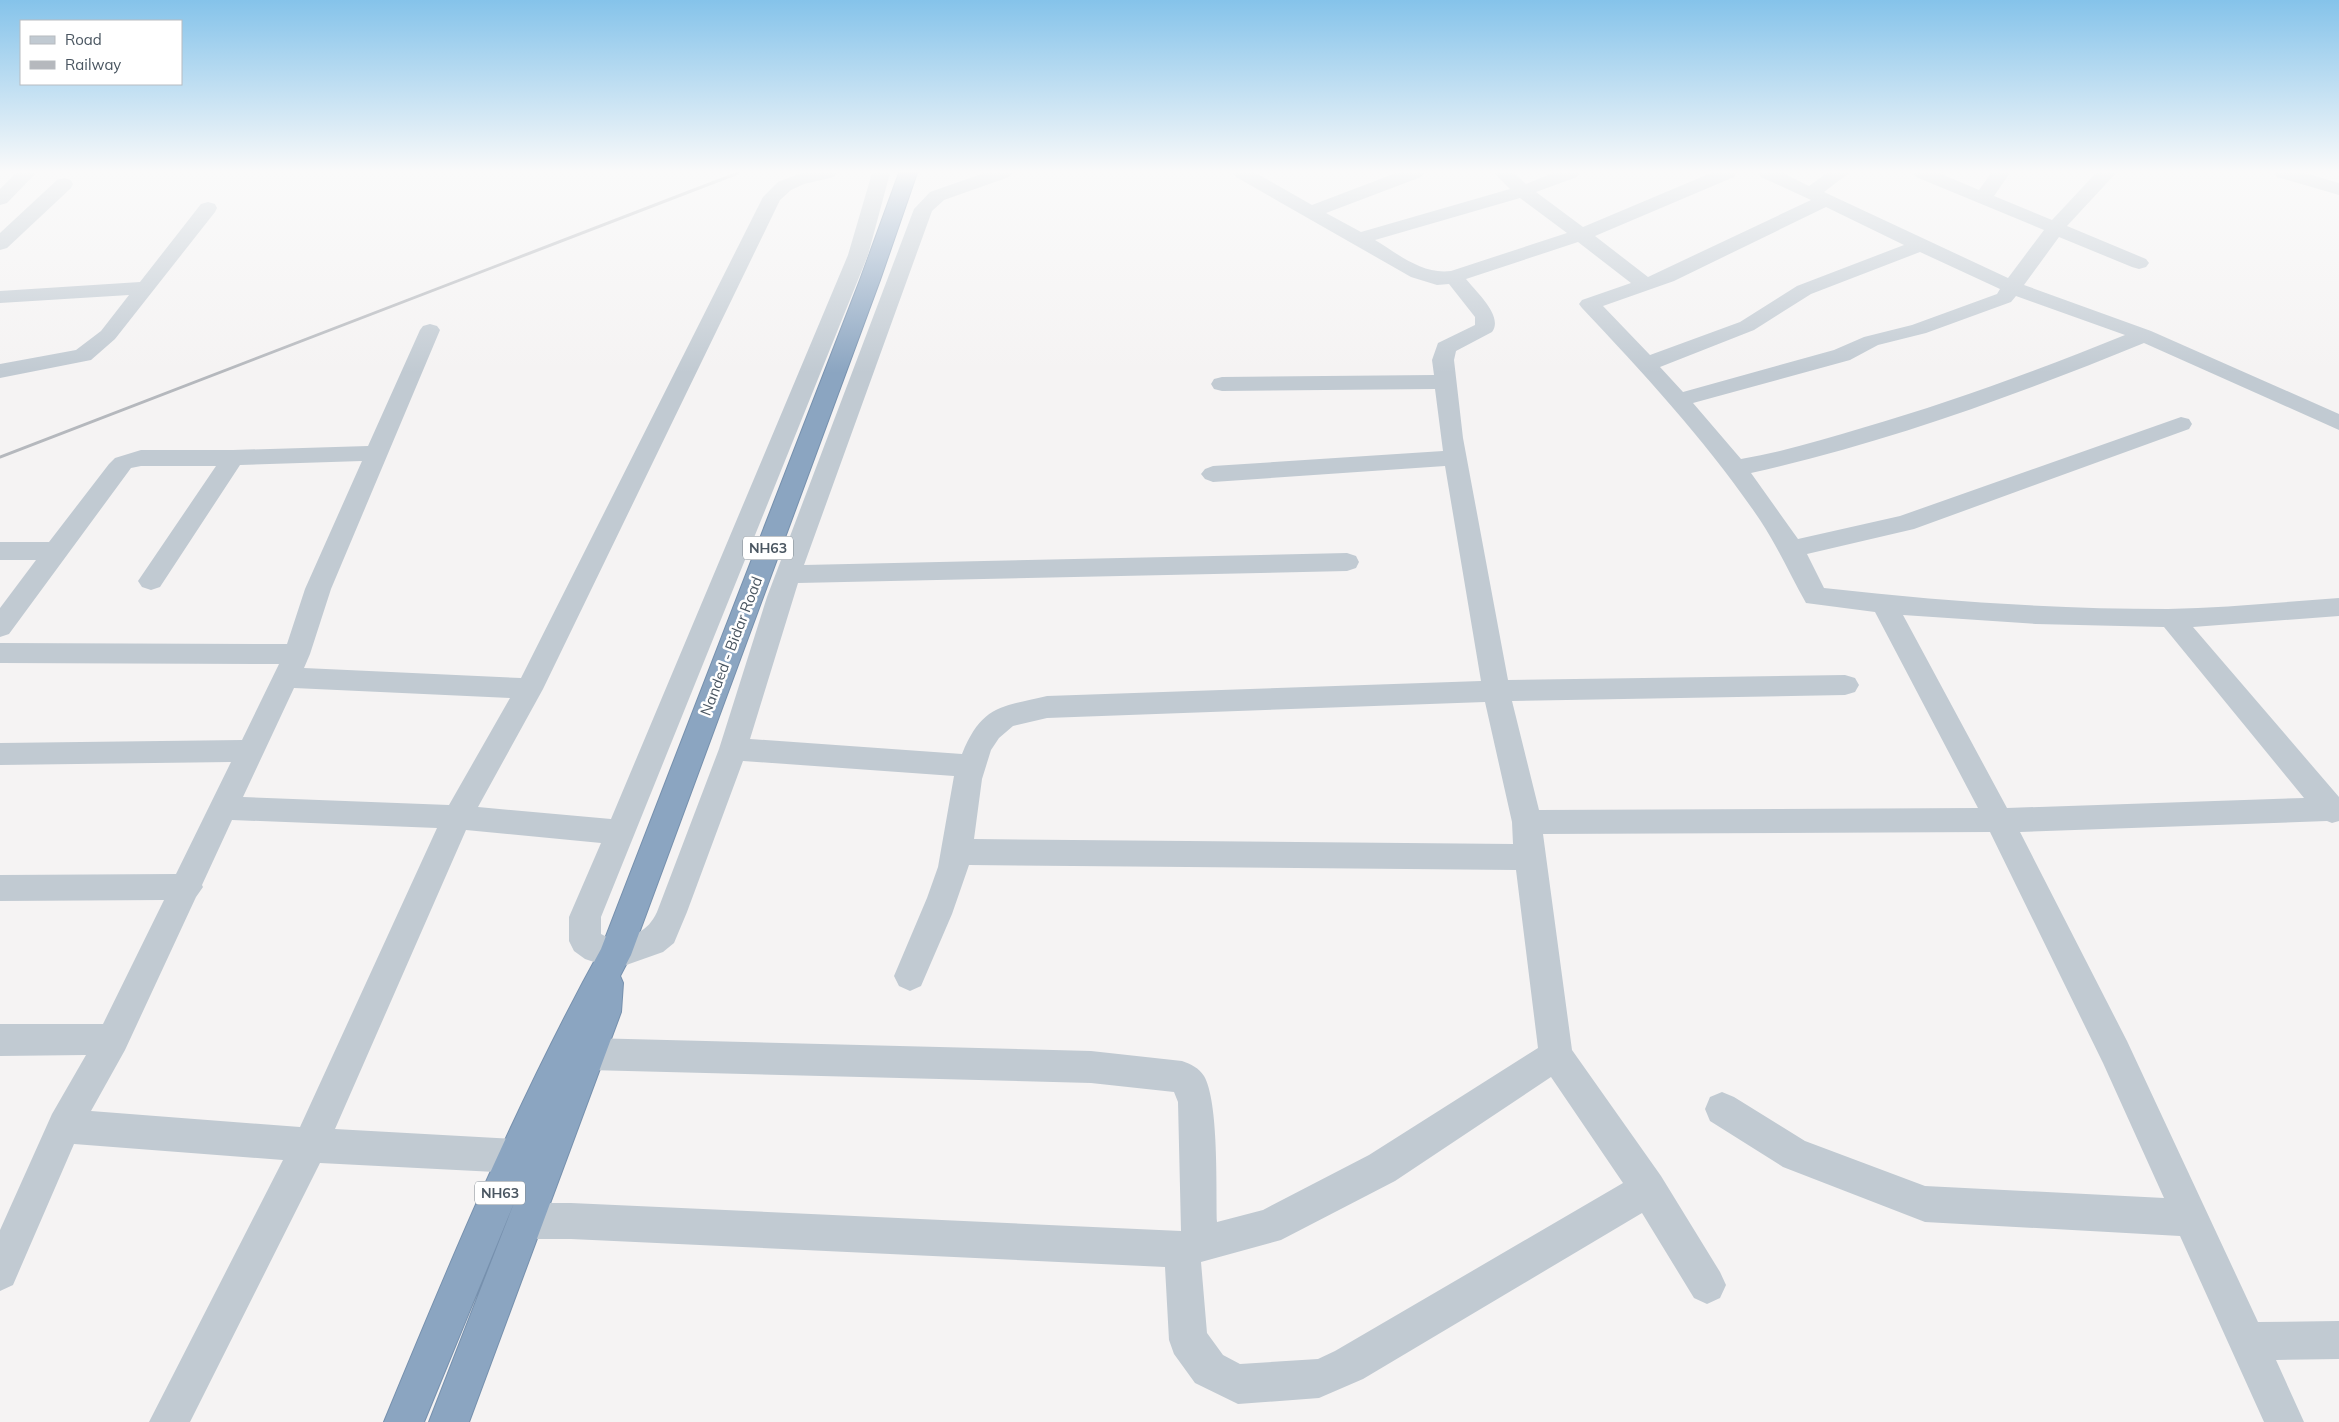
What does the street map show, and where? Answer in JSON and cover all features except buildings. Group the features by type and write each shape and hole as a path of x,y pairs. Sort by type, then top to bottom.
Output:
{"highway":[{"name":"Nanded - Bidar Road","path":"612,962 884,239"},
{"name":"NH63","path":"449,1422 604,1012 612,962"},
{"name":"NH63","path":"404,1422 516,1156 584,1012 612,962"}],"street":[{"path":"0,371 82,354 95,347 108,335 183,239"},
{"path":"169,1422 310,1145 457,817 529,689 751,239"},
{"path":"862,239 858,255 585,917 585,942 612,962 652,942 663,933 733,749 789,574 912,239"},
{"path":"1359,240 1418,272 1438,279 1454,277 1568,239"},
{"path":"1587,239 1645,284"},
{"path":"1738,239 1667,277 1589,304 1680,400 1736,468 1791,549 1815,596 1884,604 2092,617 2171,618 2339,607"},
{"path":"1909,239 2011,287 2144,335 2339,422"},
{"path":"1680,400 1842,355 1871,341 1919,329 2004,298 2047,239"},
{"path":"2083,239 2139,262"},
{"path":"1647,364 1747,326 1804,290 1921,245"},
{"path":"1454,277 1485,317 1485,328 1446,348 1443,360 1445,382 1456,458 1496,691 1527,822 1529,857 1556,1055 1648,1189 1706,1285"},
{"path":"0,297 67,294 147,286"},
{"path":"0,1272 11,1221 113,1039 188,887 222,808 290,666 318,589 430,330"},
{"path":"1736,468 1767,463 1906,422 2060,370 2144,335"},
{"path":"1222,384 1445,382"},
{"path":"1791,549 1905,523 2181,424"},
{"path":"0,627 123,463 141,458 233,458 377,453"},
{"path":"151,581 233,458"},
{"path":"1213,474 1456,458"},
{"path":"0,551 56,551"},
{"path":"789,574 1347,562"},
{"path":"1884,604 1999,820 2115,1052 2284,1422"},
{"path":"2171,618 2335,810"},
{"path":"0,654 290,666 368,680 529,689"},
{"path":"910,976 940,902 957,852 970,766 981,740 1004,717 1047,707 1496,691 1845,685"},
{"path":"733,749 970,766"},
{"path":"0,754 250,750"},
{"path":"222,808 457,817 620,832"},
{"path":"1527,822 1999,820 2335,810"},
{"path":"957,852 1529,857"},
{"path":"0,888 188,887"},
{"path":"0,1040 113,1039"},
{"path":"589,1054 1091,1067 1182,1077 1191,1086 1194,1102 1188,1340 1209,1369 1238,1384 1319,1378 1349,1365 1648,1189"},
{"path":"526,1221 571,1221 1191,1246 1268,1227 1382,1168 1556,1055"},
{"path":"1722,1109 1795,1155 1925,1204 2190,1218"},
{"path":"64,1126 310,1145 516,1156"},
{"path":"2246,1341 2339,1340"}],"railway":[{"path":"0,457 566,239"}]}
